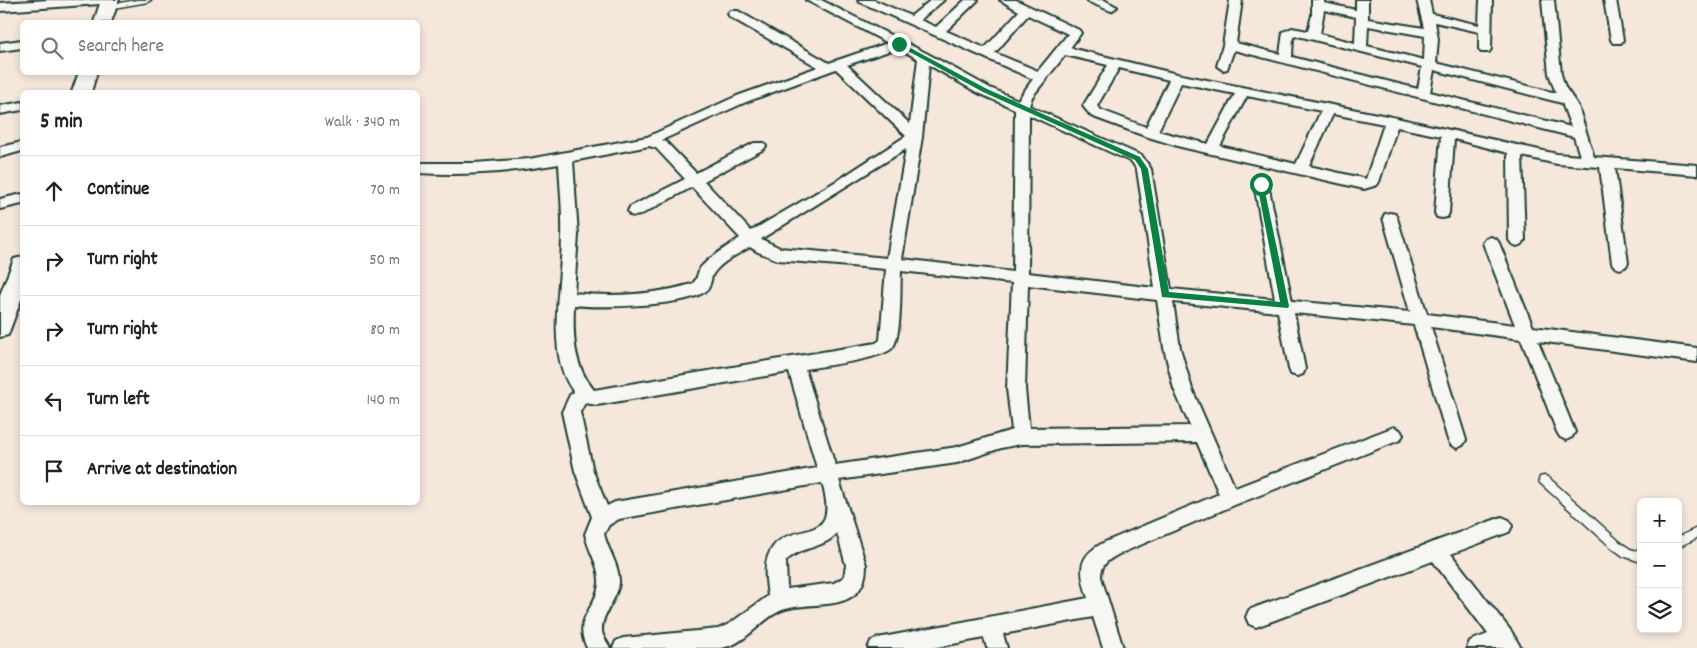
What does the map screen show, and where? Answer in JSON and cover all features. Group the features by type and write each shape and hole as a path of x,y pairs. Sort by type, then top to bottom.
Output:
{"street":[{"path":"864,0 888,4 912,21 1040,77"},
{"path":"912,21 938,0"},
{"path":"938,32 972,0"},
{"path":"1006,0 1075,33 1026,96 1022,108 1021,279 1016,389 1021,436"},
{"path":"1093,0 1110,7"},
{"path":"1361,48 1362,0"},
{"path":"1423,0 1431,33 1429,65 1423,94"},
{"path":"1485,49 1486,0"},
{"path":"1548,0 1558,87 1568,100 1589,163"},
{"path":"1610,0 1617,40"},
{"path":"1223,66 1229,45 1232,1"},
{"path":"820,2 924,56 977,87 1130,155 1142,163 1165,295 1172,348 1183,389 1230,498"},
{"path":"1313,36 1318,15 1318,3 1361,18 1431,33"},
{"path":"0,7 105,7"},
{"path":"987,54 1027,9"},
{"path":"734,14 831,65 915,137"},
{"path":"1427,16 1484,30"},
{"path":"1286,59 1289,33 1298,32 1568,100"},
{"path":"0,47 20,44"},
{"path":"420,168 476,169 522,166 566,159 650,141 709,112 831,65 899,44"},
{"path":"1229,45 1580,134"},
{"path":"1061,50 1177,78 1392,121 1515,150 1589,163 1697,170"},
{"path":"566,159 570,236 566,319 570,365 589,397 597,398 880,349 886,344 889,337 894,264 915,137 924,56"},
{"path":"1116,64 1091,103 1091,109 1150,134 1212,150 1369,184 1372,182 1392,121"},
{"path":"83,90 87,75"},
{"path":"1150,134 1177,78"},
{"path":"1212,150 1243,91"},
{"path":"0,110 20,106"},
{"path":"1301,168 1329,108"},
{"path":"1442,213 1448,133"},
{"path":"566,298 603,301 658,296 697,289 702,286 710,266 750,239 915,137"},
{"path":"650,141 661,145 750,239 763,248 778,254 894,264 1165,295 1419,319 1697,355"},
{"path":"635,212 759,146"},
{"path":"0,152 20,147"},
{"path":"1515,150 1517,240"},
{"path":"1607,164 1620,263"},
{"path":"1261,184 1297,370"},
{"path":"0,204 20,199"},
{"path":"1390,218 1457,440"},
{"path":"1491,243 1566,432"},
{"path":"0,328 20,273"},
{"path":"623,648 641,644 696,642 712,644 742,629 765,609 778,601 838,591 849,586 856,578 856,565 795,365"},
{"path":"585,393 576,400 571,412 584,471 602,518"},
{"path":"600,648 595,644 592,635 592,623 596,611 606,595 609,580 595,539 596,526 602,518 615,511 828,474 958,455 1001,440 1021,436 1203,434"},
{"path":"1113,648 1091,577 1091,565 1098,556 1112,548 1230,498 1394,436"},
{"path":"778,601 776,563 780,554 795,544 823,534 832,522 837,505"},
{"path":"1256,617 1502,526"},
{"path":"1436,549 1507,643 1477,648"},
{"path":"878,648 1100,606"},
{"path":"991,627 997,648"}],"lane":[{"path":"105,7 148,0"},
{"path":"1544,480 1616,545 1627,553 1637,557"},
{"path":"1682,540 1697,534"}],"route":[{"path":"899,44 985,91 1130,155 1142,163 1165,295 1285,306 1261,184"}]}
